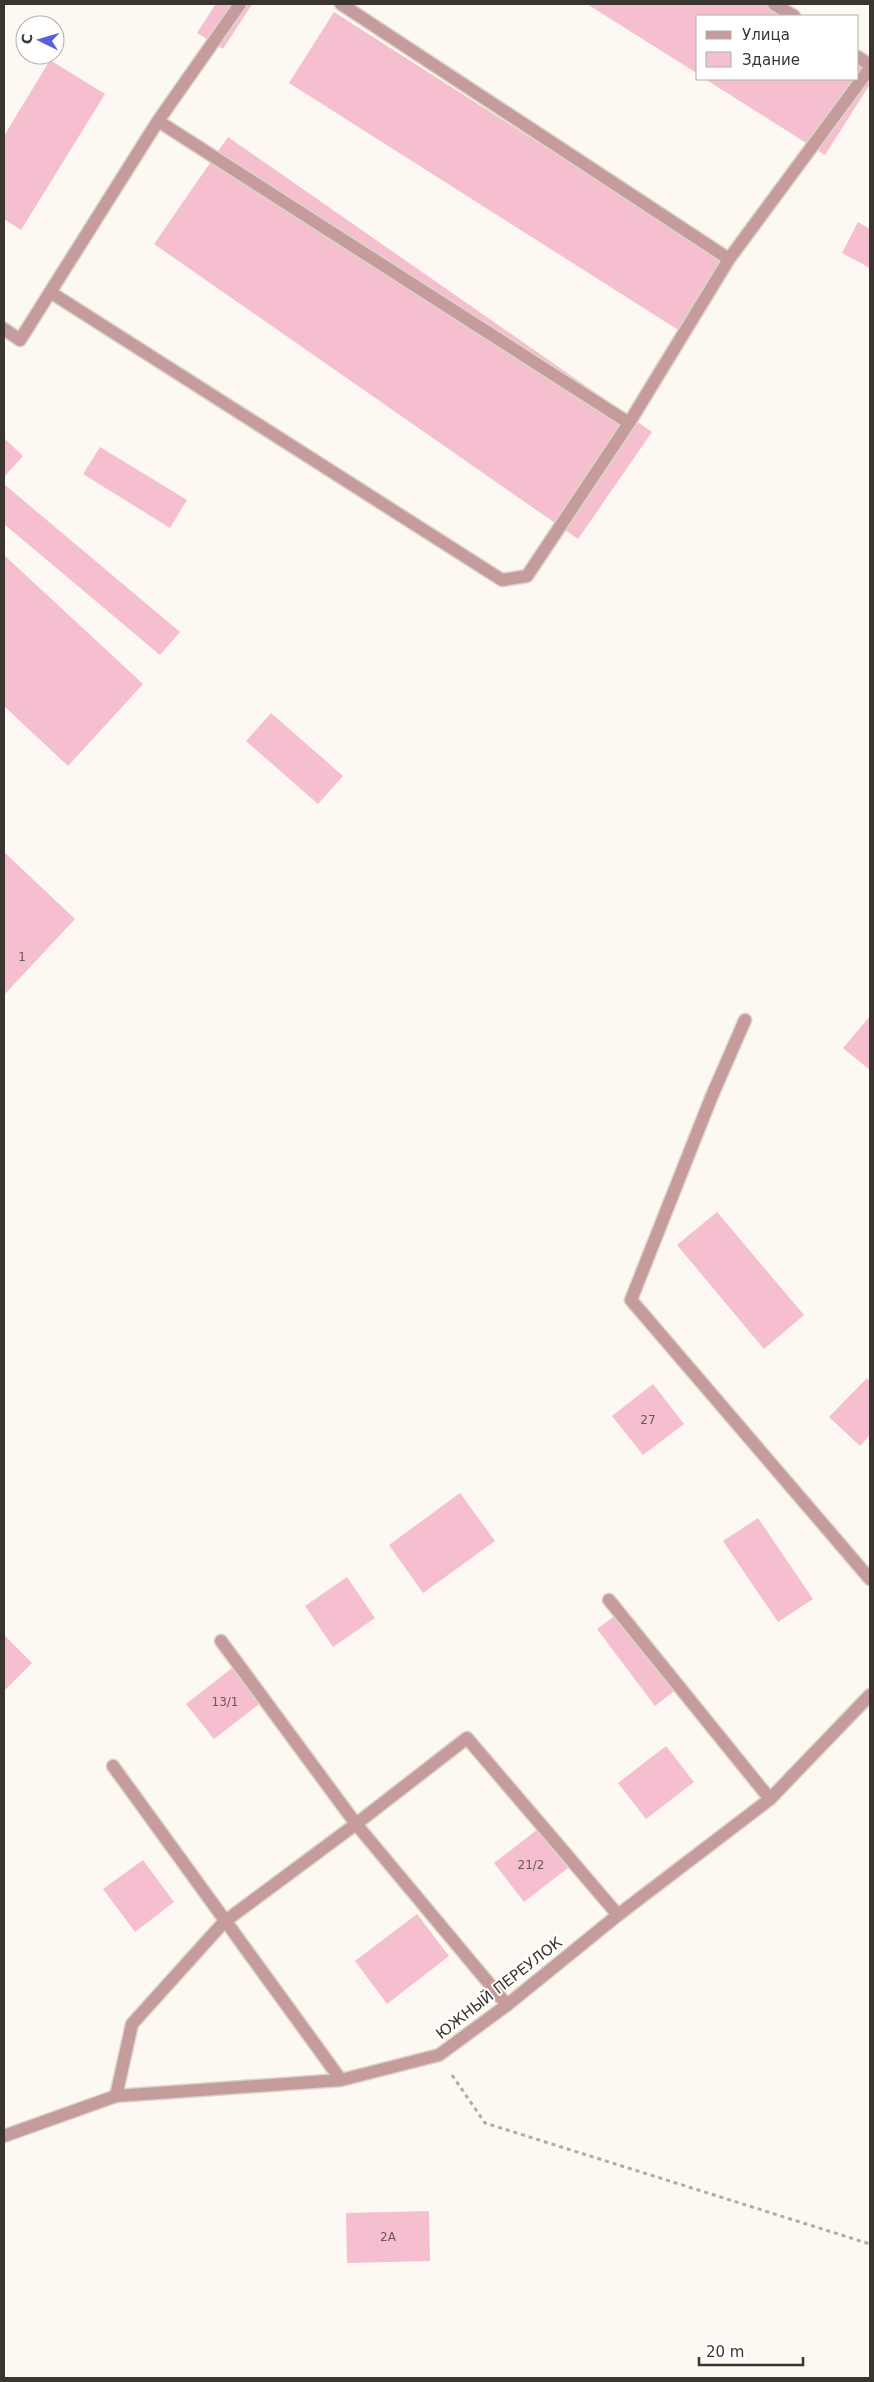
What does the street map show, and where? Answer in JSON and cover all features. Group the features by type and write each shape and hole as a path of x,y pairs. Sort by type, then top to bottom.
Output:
{"street":[{"path":"4,329 20,340 158,120 240,4"},
{"path":"341,4 729,259"},
{"path":"774,4 792,15"},
{"path":"50,292 502,580 527,576 629,423 729,259 870,67 859,58"},
{"path":"158,120 629,423"},
{"path":"745,1020 711,1098 631,1300 870,1579"},
{"path":"609,1600 770,1799"},
{"path":"221,1641 356,1824 507,2005"},
{"name":"ЮЖНЫЙ ПЕРЕУЛОК","path":"4,2136 116,2096 341,2080 438,2055 507,2005 618,1915 770,1799 870,1695"},
{"path":"116,2096 132,2024 224,1922 356,1824 467,1738 618,1915"},
{"path":"113,1766 224,1922 341,2080"}],"path":[{"path":"438,2055 485,2123 870,2244"}],"building":[{"path":"212,4 252,4 223,49 197,33 215,5"},
{"path":"587,4 772,4 789,15 696,15 696,73"},
{"path":"334,12 727,263 683,333 289,83"},
{"path":"859,60 870,67 870,84 825,155 707,80 859,80"},
{"path":"47,65 58,65 105,94 21,230 4,219 4,136"},
{"path":"228,137 652,432 578,539 154,244"},
{"path":"858,222 870,229 870,268 842,253"},
{"path":"4,438 23,456 4,477"},
{"path":"100,447 187,500 170,528 83,474"},
{"path":"5,485 180,632 160,655 4,524"},
{"path":"4,555 143,684 68,766 4,706"},
{"path":"271,713 343,776 318,804 246,741"},
{"path":"4,852 75,919 4,995"},
{"path":"870,1016 870,1070 843,1048"},
{"path":"717,1212 804,1315 764,1349 677,1245"},
{"path":"867,1378 870,1381 870,1435 860,1446 829,1417"},
{"path":"653,1384 684,1424 643,1455 612,1416"},
{"path":"460,1493 495,1541 423,1593 389,1545"},
{"path":"758,1518 813,1599 778,1622 723,1541"},
{"path":"347,1577 375,1618 333,1647 305,1606"},
{"path":"624,1609 682,1685 655,1706 597,1629"},
{"path":"4,1635 32,1663 4,1691"},
{"path":"236,1665 263,1701 214,1739 186,1704"},
{"path":"666,1746 694,1782 646,1819 618,1783"},
{"path":"538,1829 568,1868 524,1902 494,1863"},
{"path":"143,1860 174,1902 135,1932 103,1889"},
{"path":"417,1914 449,1956 387,2004 355,1961"},
{"path":"429,2211 430,2261 347,2263 346,2213"}]}
